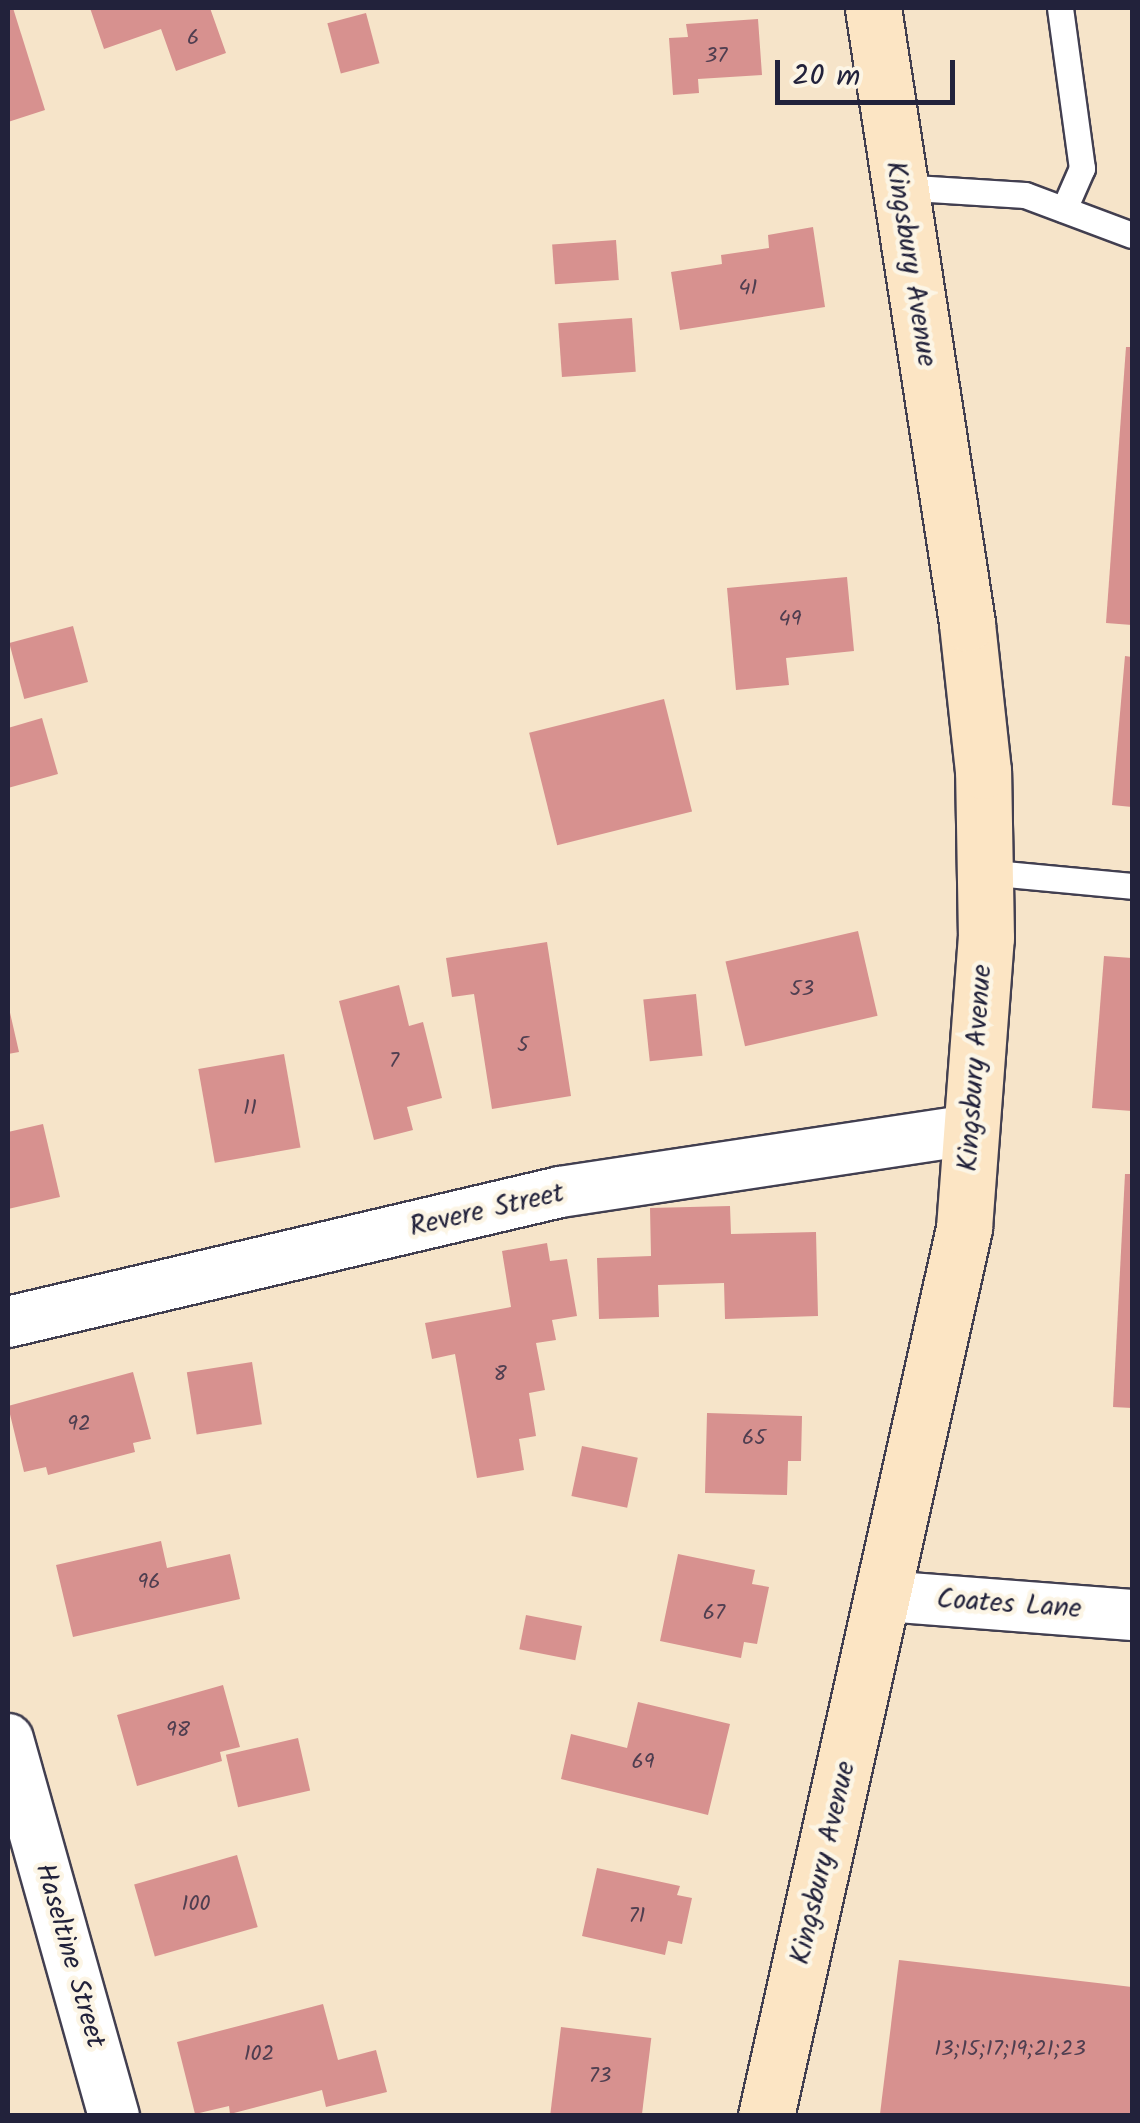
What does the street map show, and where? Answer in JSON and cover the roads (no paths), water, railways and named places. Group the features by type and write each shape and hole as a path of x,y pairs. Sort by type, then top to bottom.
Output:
{"main road":[{"name":"Kingsbury Avenue","path":"766,2116 964,1228 972,1130 985,872 984,771 967,623 873,8"}],"street":[{"name":"Revere Street","path":"8,1322 560,1192 972,1130"},
{"name":"Coates Lane","path":"885,1596 1132,1615"},
{"name":"Haseltine Street","path":"8,1740 114,2116"}],"lane":[{"path":"1060,8 1082,168 1064,209"},
{"path":"898,187 998,190 1132,234"},
{"path":"985,872 1132,886"}]}
